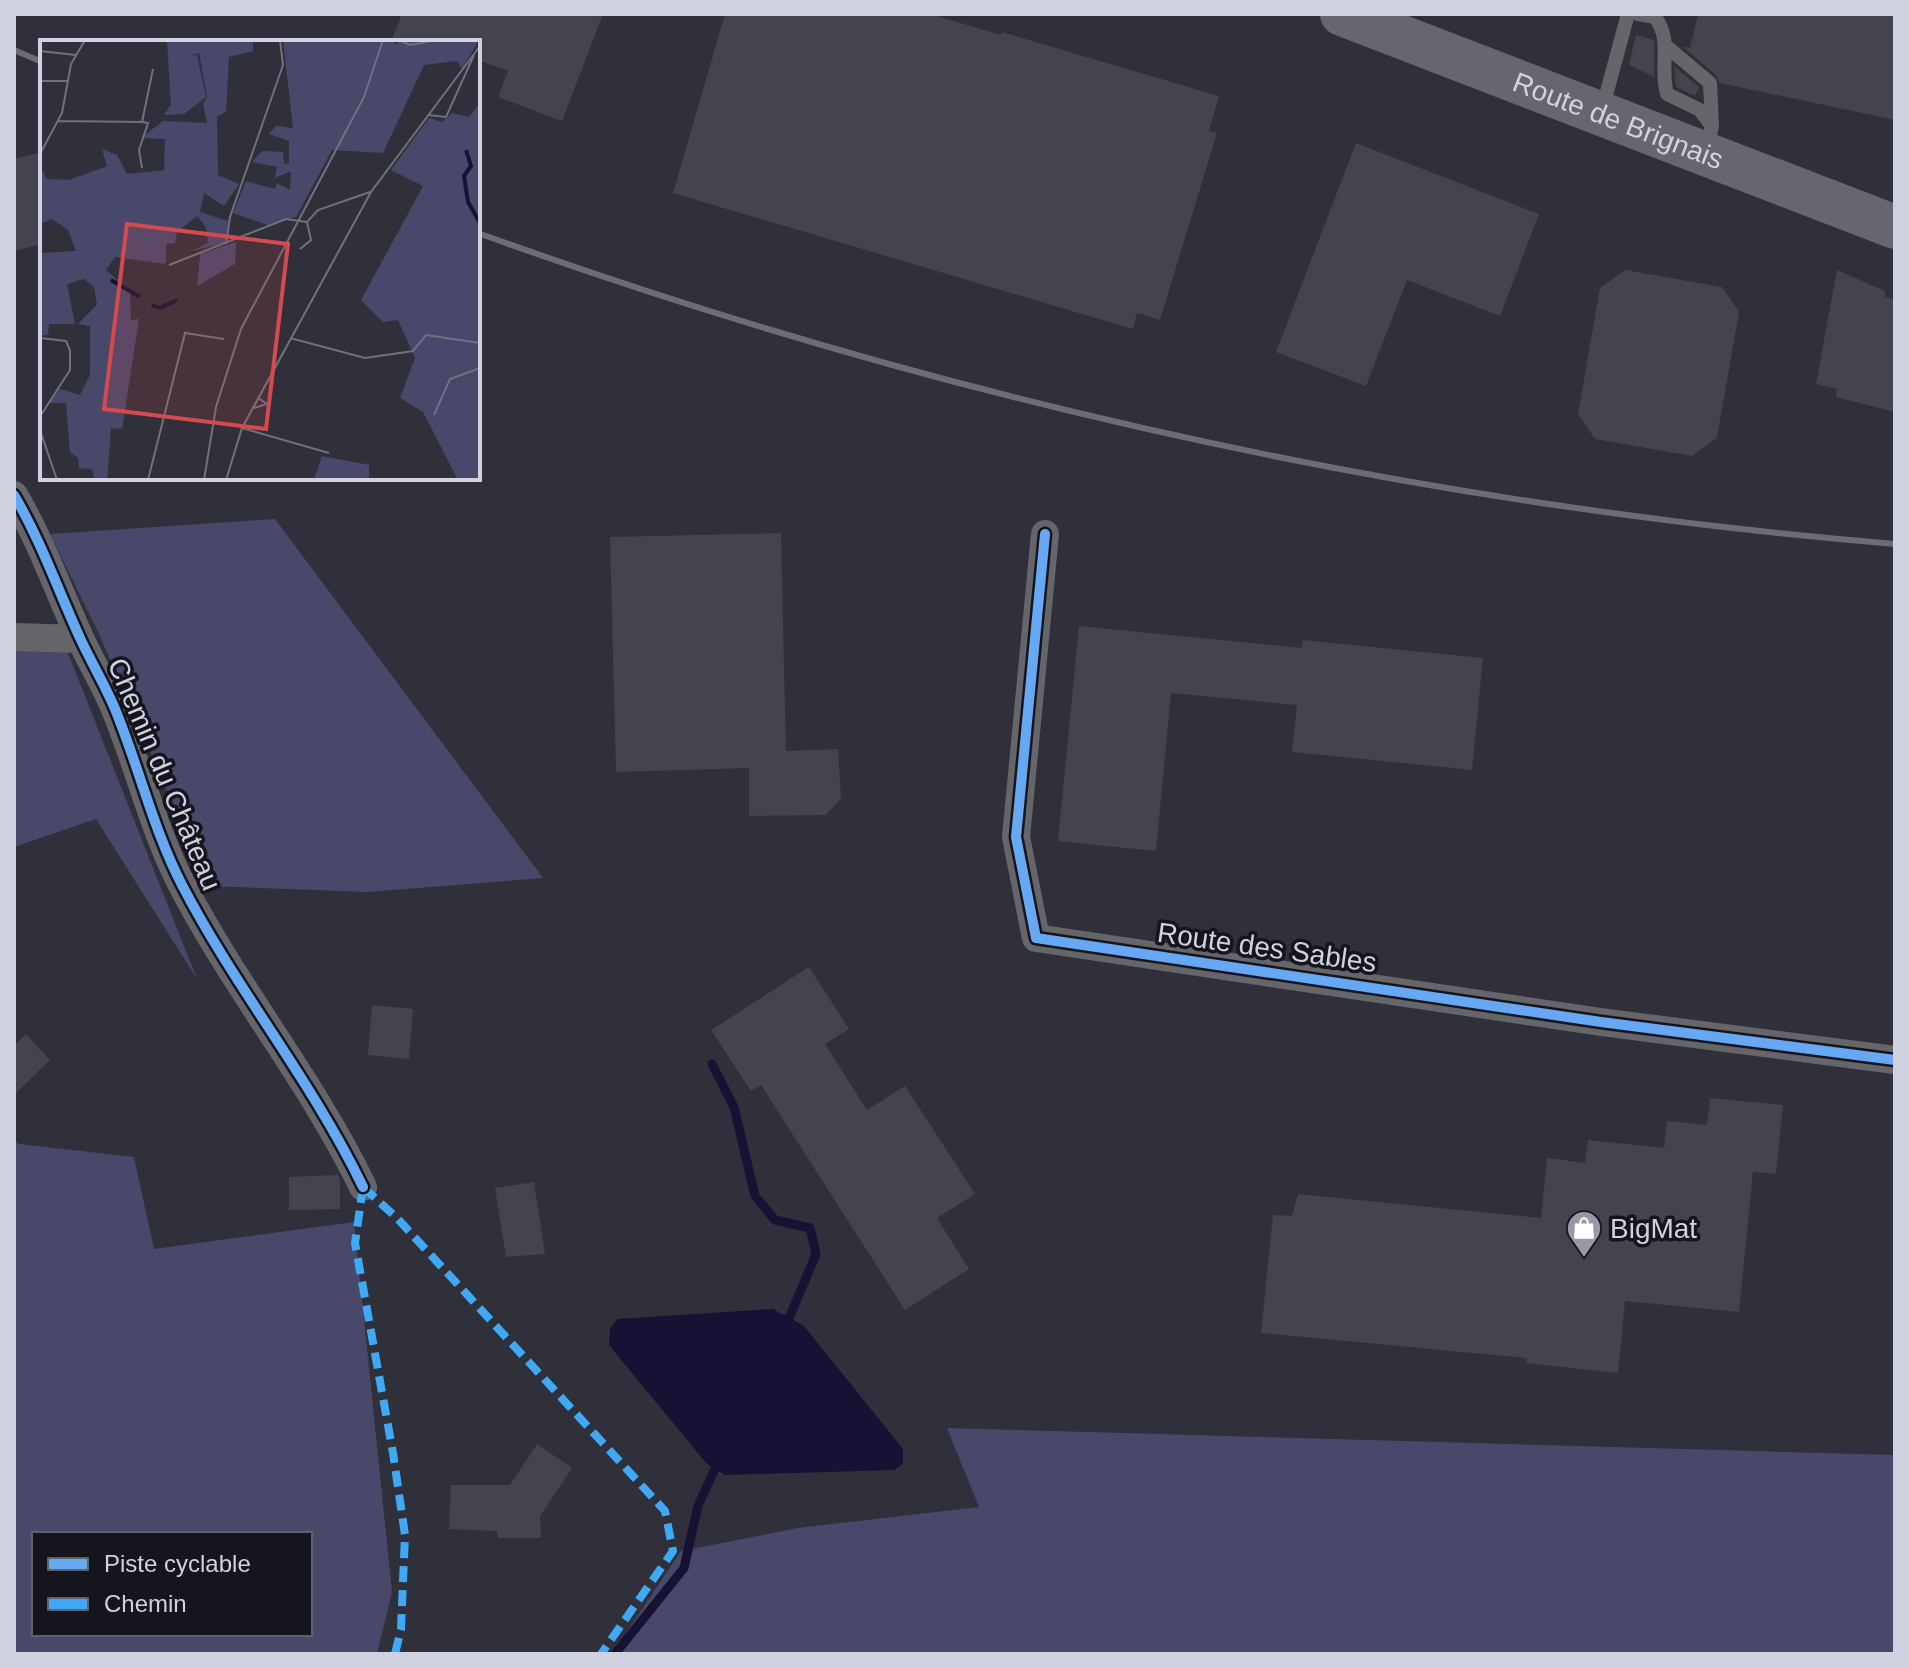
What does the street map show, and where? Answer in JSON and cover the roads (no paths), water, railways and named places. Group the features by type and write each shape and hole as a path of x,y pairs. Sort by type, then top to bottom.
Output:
{"main road":[{"name":"Route de Brignais","path":"1342,14 1601,114 1709,140 1895,227"}],"street":[{"name":"Chemin du Château","path":"14,495 34,529 80,639 115,709 154,823 182,884 227,962 324,1112 363,1187"},
{"name":"Route des Sables","path":"1045,534 1016,837 1036,938 1601,1022 1895,1060"},
{"path":"14,637 80,639"}],"lane":[{"path":"1601,114 1628,14"},
{"path":"1638,14 1655,17 1664,29 1662,77 1667,94 1700,110 1709,140"},
{"path":"1665,45 1710,83 1709,140"}],"waterway":[{"path":"712,1064 734,1107 755,1196 775,1220 810,1228 816,1254 785,1328"},
{"path":"615,1654 684,1568 698,1506 719,1460"}],"railway":[{"path":"14,50 40,61"},
{"path":"480,234 650,292 824,346 1000,393 1176,435 1354,472 1534,502 1714,526 1895,544"}],"place":[{"name":"BigMat","path":"1584,1259"}]}
